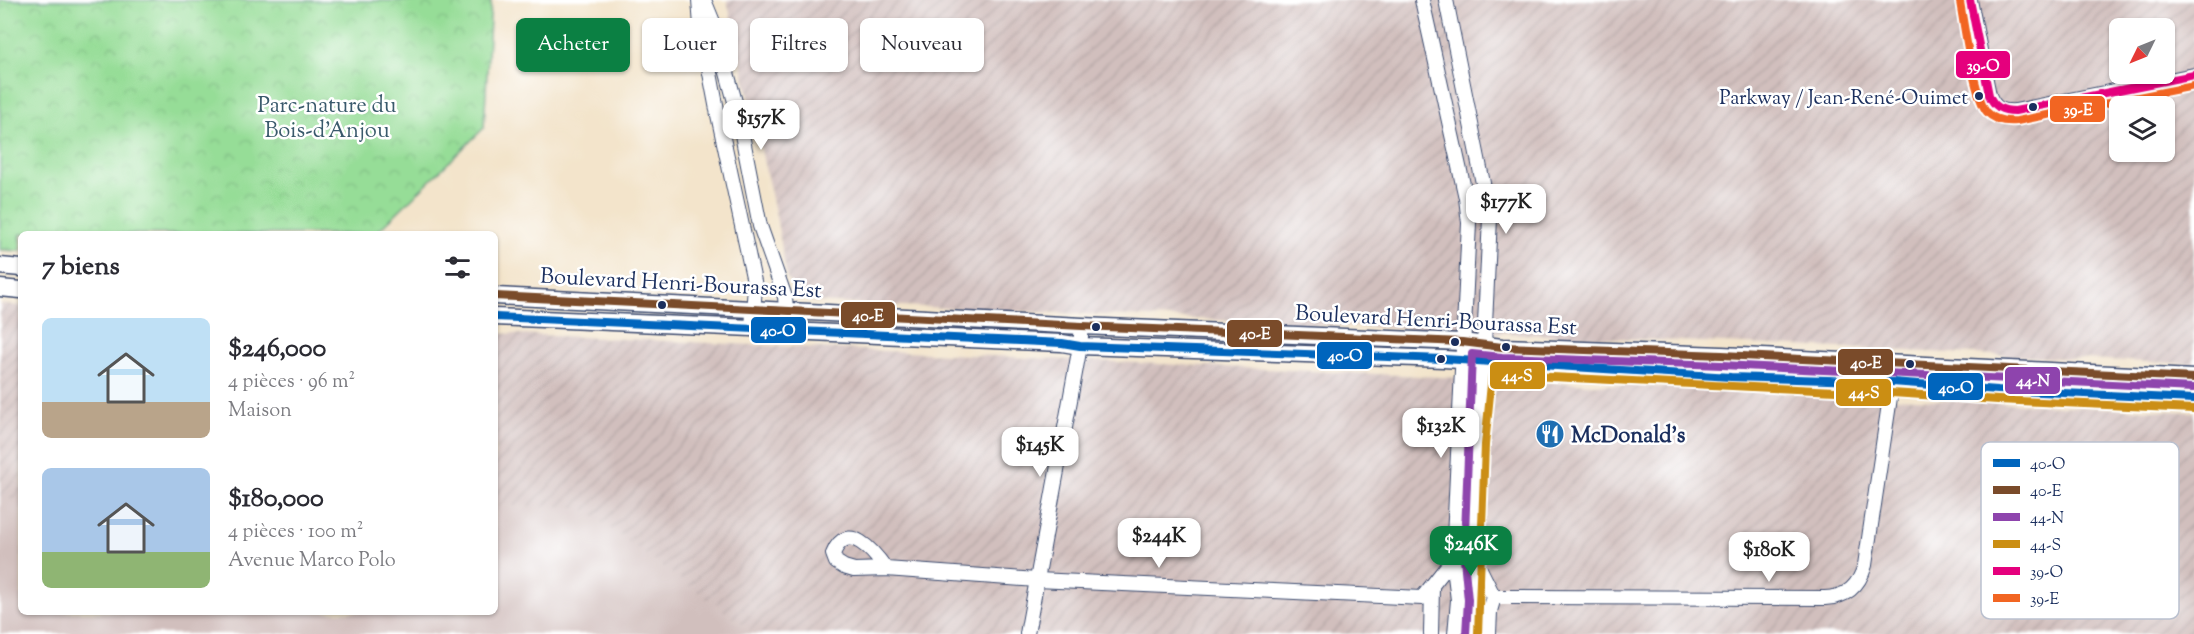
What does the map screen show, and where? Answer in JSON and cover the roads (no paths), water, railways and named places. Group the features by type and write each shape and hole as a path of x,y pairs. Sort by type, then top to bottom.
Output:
{"main road":[{"path":"0,266 18,268"},
{"path":"0,288 18,290"},
{"name":"Boulevard Henri-Bourassa Est","path":"498,296 2194,378"},
{"name":"Boulevard Henri-Bourassa Est","path":"498,317 1080,346 1461,361 1754,378 1892,382 2194,399"}],"street":[{"path":"699,0 701,26 718,115 755,286 752,328"},
{"path":"704,0 713,22 737,109 760,226 784,297 788,331"},
{"path":"1422,0 1468,210 1453,559 1463,598 1467,634"},
{"path":"1446,0 1488,204 1490,244 1476,444 1472,553 1455,634"},
{"path":"1970,0 1992,103 1999,110 2015,111 2194,75"},
{"path":"1027,634 1082,326"},
{"path":"1494,597 1836,598 1848,593 1862,575 1865,564 1895,364"},
{"path":"1472,553 1494,597 1490,611 1489,634"},
{"path":"886,569 1037,580 1422,598 1453,559"},
{"path":"1431,634 1432,587"}],"place":[{"name":"Parkway / Jean-René-Ouimet","path":"1979,96"},
{"name":"McDonald's","path":"1550,434"}],"park label":[{"name":"Parc-nature du Bois-d'Anjou","path":"327,116"}]}
